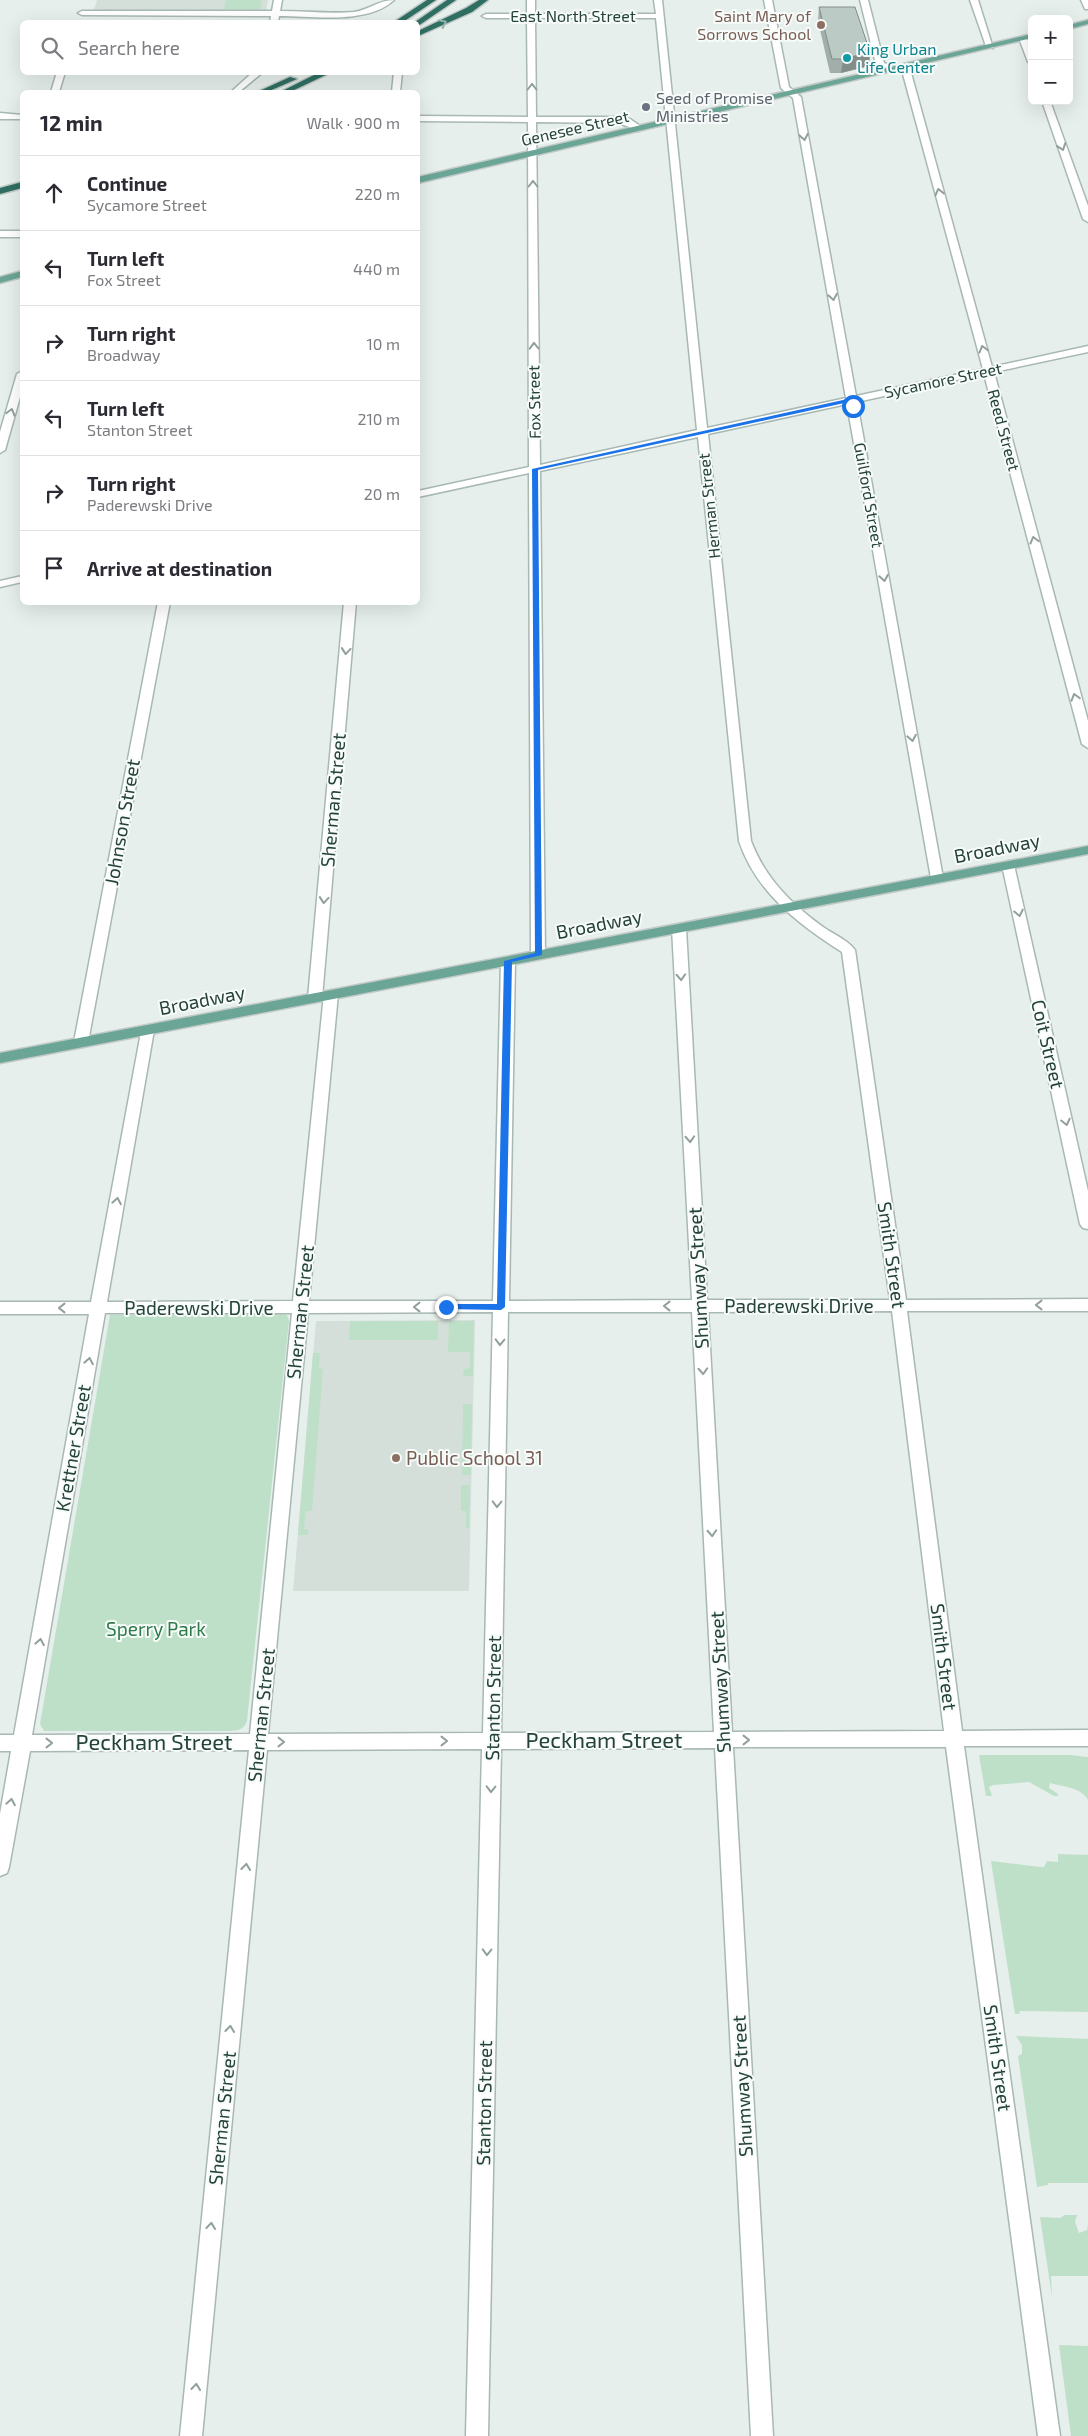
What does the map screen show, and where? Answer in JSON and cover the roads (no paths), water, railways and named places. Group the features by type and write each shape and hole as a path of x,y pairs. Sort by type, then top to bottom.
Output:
{"highway":[{"path":"406,17 419,0"},
{"path":"401,20 432,0"},
{"path":"420,23 452,0"},
{"path":"420,33 468,10 484,0"},
{"path":"266,90 299,75"},
{"path":"288,90 321,75"},
{"path":"0,191 20,186"}],"main road":[{"path":"1073,26 1088,22"},
{"name":"Genesee Street","path":"420,180 1027,37"},
{"path":"0,280 20,275"},
{"name":"Broadway","path":"0,1058 1088,850"}],"street":[{"path":"275,18 278,0"},
{"path":"80,20 83,10 275,18 363,14 390,0"},
{"name":"Fox Street","path":"531,0 538,955"},
{"name":"Herman Street","path":"658,0 745,841 755,865 773,889 790,906"},
{"name":"Guilford Street","path":"768,0 785,88 797,97 937,878"},
{"path":"864,0 880,64 893,68"},
{"path":"974,0 990,46"},
{"path":"1085,0 1088,7"},
{"name":"East North Street","path":"486,16 659,16"},
{"path":"1027,37 1032,60"},
{"name":"Reed Street","path":"893,68 907,73 1088,744"},
{"path":"56,90 61,75"},
{"path":"237,90 255,75"},
{"path":"396,90 398,75"},
{"path":"1047,105 1088,219"},
{"path":"0,116 20,117"},
{"path":"420,119 624,120 639,128"},
{"path":"0,234 20,234"},
{"name":"Sycamore Street","path":"420,494 1088,348"},
{"path":"0,450 20,381"},
{"path":"0,584 20,579"},
{"name":"Johnson Street","path":"82,1042 163,605"},
{"name":"Sherman Street","path":"191,2436 301,1308 350,605"},
{"name":"Coit Street","path":"1008,865 1088,1224"},
{"name":"Smith Street","path":"790,906 808,924 848,950 899,1306 954,1739 1049,2436"},
{"name":"Shumway Street","path":"679,928 762,2436"},
{"name":"Stanton Street","path":"477,2436 508,961"},
{"name":"Krettner Street","path":"0,1867 147,1030"},
{"name":"Paderewski Drive","path":"0,1308 1088,1305"},
{"name":"Peckham Street","path":"0,1743 1088,1738"}],"place":[{"name":"Saint Mary of Sorrows School","path":"821,25"},
{"name":"King Urban Life Center","path":"847,58"},
{"name":"Seed of Promise Ministries","path":"646,107"},
{"name":"Public School 31","path":"396,1458"}],"park label":[{"name":"Sperry Park","path":"156,1629"}]}
